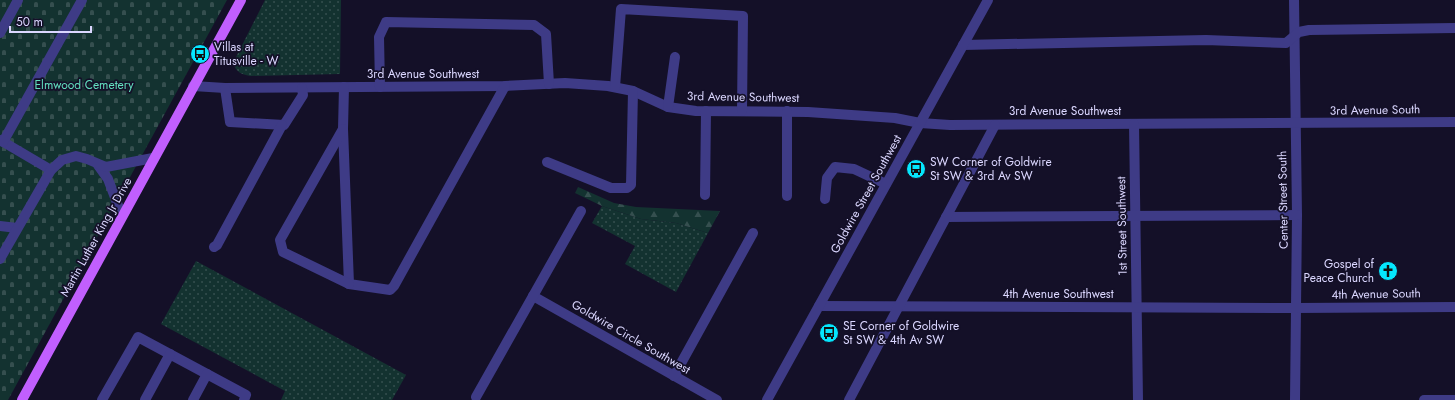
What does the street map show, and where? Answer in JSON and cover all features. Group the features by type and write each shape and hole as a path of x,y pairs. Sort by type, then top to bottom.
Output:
{"main road":[{"name":"Martin Luther King Jr Drive","path":"22,400 153,158 241,0"}],"street":[{"path":"0,33 18,0"},
{"path":"51,170 2,141 82,0"},
{"name":"Goldwire Street Southwest","path":"767,400 988,0"},
{"name":"Center Street South","path":"1294,0 1297,215 1295,400"},
{"path":"616,87 621,9 743,16 742,111"},
{"path":"380,87 379,37 386,22 534,25 546,34 549,84"},
{"path":"963,45 1206,40 1286,43 1294,38 1299,32 1309,30 1455,28"},
{"path":"668,107 675,57"},
{"name":"3rd Avenue Southwest","path":"193,86 225,88 344,88 505,86 565,83 616,87 633,91 668,107 706,111 787,111 895,118 920,123 995,125 1295,123"},
{"path":"343,129 280,240 283,252 349,284 390,290 394,286 505,86"},
{"path":"225,88 230,122 282,125"},
{"path":"214,247 217,245 229,224 282,125 284,125 303,95 302,88"},
{"path":"344,88 343,129 349,284"},
{"path":"547,162 611,188 627,188 631,185 633,91"},
{"path":"705,195 706,111"},
{"path":"787,111 787,196"},
{"name":"3rd Avenue South","path":"1295,123 1455,122"},
{"name":"1st Street Southwest","path":"1134,124 1138,400"},
{"path":"849,400 995,125"},
{"path":"0,259 51,170 62,160 76,156 87,159 98,165 115,167 153,158"},
{"path":"98,165 108,179 122,216"},
{"path":"825,199 827,178 835,167 854,169 886,184"},
{"path":"476,397 581,211"},
{"path":"946,217 1297,215"},
{"path":"0,226 17,228"},
{"path":"674,376 753,233"},
{"name":"Goldwire Circle Southwest","path":"533,296 717,400"},
{"name":"4th Avenue Southwest","path":"819,306 1296,308"},
{"name":"4th Avenue South","path":"1296,308 1455,307"},
{"path":"102,400 138,337 246,395 244,400"},
{"path":"145,400 170,354"},
{"path":"193,400 207,374"},
{"path":"1424,400 1455,400"}],"green space":[{"name":"Elmwood Cemetery","path":"0,0 227,0 8,400 0,400"},
{"path":"265,0 341,0 340,74 250,76 237,71 233,63"},
{"path":"578,187 614,203 636,207 720,211 708,233 676,223 641,219 602,206 575,193"},
{"path":"602,206 641,219 676,223 708,233 676,292 625,264 635,246 592,223"},
{"path":"196,261 406,375 392,400 281,400 285,391 161,324"}],"place":[{"name":"Villas at Titusville - W","path":"200,54"},
{"name":"SW Corner of Goldwire St SW & 3rd Av SW","path":"916,169"},
{"name":"Gospel of Peace Church","path":"1388,271"},
{"name":"SE Corner of Goldwire St SW & 4th Av SW","path":"829,333"}]}
